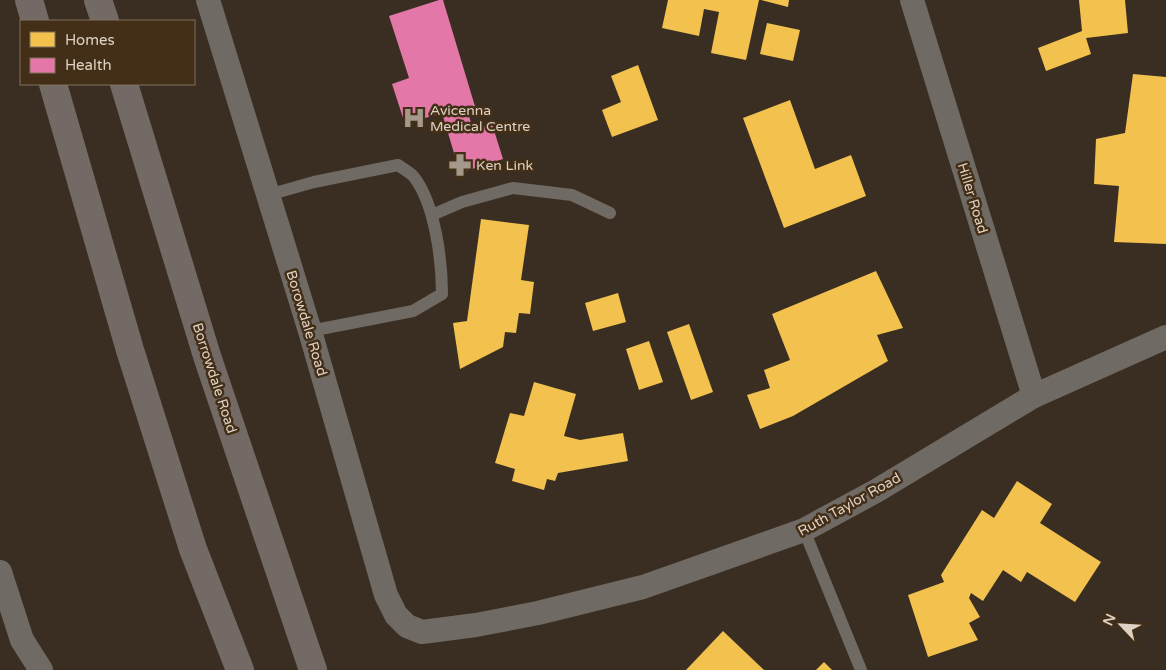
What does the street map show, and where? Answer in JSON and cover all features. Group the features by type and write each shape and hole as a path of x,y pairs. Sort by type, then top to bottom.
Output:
{"main road":[{"path":"29,0 35,20"},
{"path":"98,0 105,20"},
{"path":"53,85 130,350 194,549 240,670"},
{"name":"Borrowdale Road","path":"124,85 207,356 313,670"}],"street":[{"name":"Borowdale Road","path":"208,0 310,331 386,595 396,614 407,626 422,632"},
{"name":"Hiller Road","path":"912,0 1034,396"},
{"name":"Ruth Taylor Road","path":"422,632 476,625 538,613 643,588 804,530 876,491 1034,396 1166,337"},
{"path":"0,572 22,640 41,670"}],"lane":[{"path":"268,195 314,182 398,166 413,176 432,214 442,274 442,294 413,311 310,331"},
{"path":"432,214 462,202 512,188 572,195 610,213"},
{"path":"804,530 861,670"}],"building: Homes":[{"path":"668,0 759,0 746,60 711,53 719,12 704,9 699,36 662,28"},
{"path":"761,0 789,0 788,7"},
{"path":"1079,0 1125,0 1128,33 1086,38 1091,54 1046,71 1038,48 1082,31"},
{"path":"767,23 800,30 793,61 760,54"},
{"path":"638,65 658,120 612,137 602,110 621,102 611,76"},
{"path":"1133,74 1166,77 1166,244 1114,242 1119,186 1094,184 1096,139 1125,133"},
{"path":"790,100 815,169 851,155 866,196 784,228 743,118"},
{"path":"481,219 529,225 521,280 534,282 530,314 519,313 516,333 505,332 503,347 460,369 453,323 467,321"},
{"path":"876,271 903,328 877,335 888,361 793,416 760,429 747,395 770,388 764,370 790,360 772,314"},
{"path":"618,293 626,322 593,331 585,303"},
{"path":"689,324 713,392 691,400 667,332"},
{"path":"649,341 663,382 639,390 626,349"},
{"path":"534,382 576,394 564,436 580,440 623,433 628,461 558,473 555,481 547,479 544,490 512,481 515,469 495,463 510,413 524,416"},
{"path":"1017,481 1052,504 1040,523 1101,562 1075,602 1027,572 1021,582 1003,570 983,601 971,593 969,598 980,617 969,623 978,640 928,657 908,595 944,582 941,575 982,510 994,518"},
{"path":"723,631 764,670 686,670"},
{"path":"824,662 832,670 816,670"}],"building: Health":[{"path":"443,0 477,113 469,116 473,130 492,124 503,159 460,173 442,113 405,124 392,84 409,78 389,16"}],"place":[{"name":"Avicenna Medical Centre","path":"414,118"},
{"name":"Ken Link","path":"460,165"}]}
